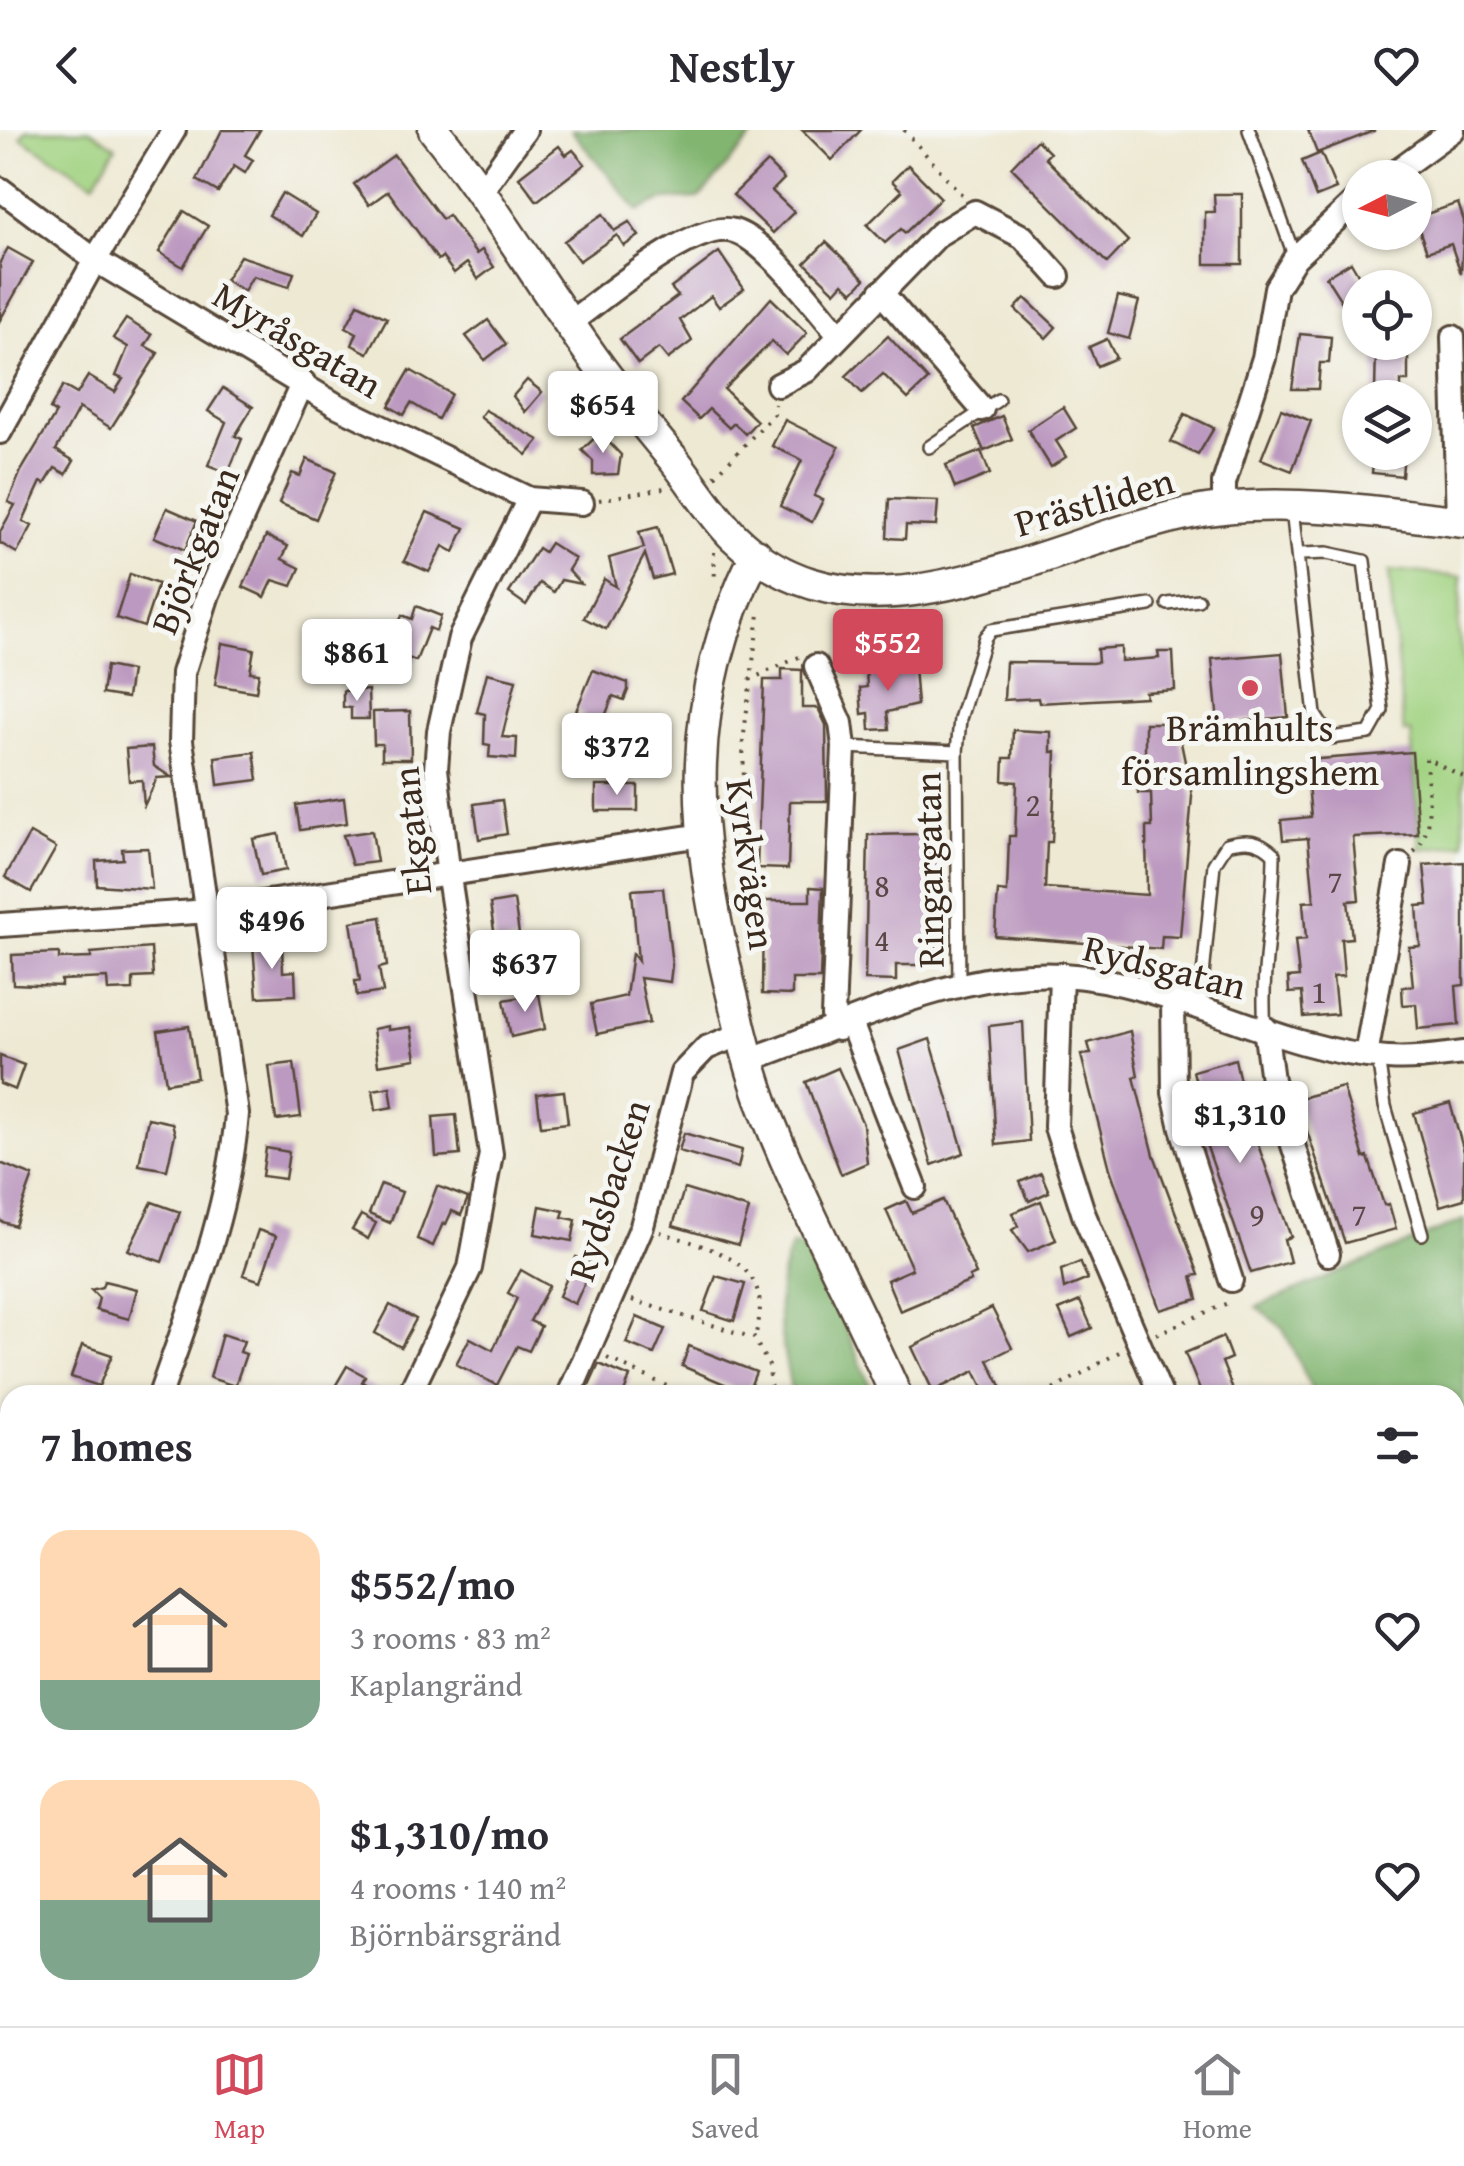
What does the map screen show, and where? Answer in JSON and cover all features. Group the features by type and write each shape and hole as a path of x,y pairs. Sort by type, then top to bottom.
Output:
{"street":[{"path":"0,432 95,260 174,130"},
{"path":"434,130 569,323 714,513 756,554"},
{"path":"480,193 525,130"},
{"path":"1410,160 1447,132"},
{"name":"Myråsgatan","path":"0,190 95,260 410,445 528,499 582,503"},
{"path":"778,385 806,371 838,333 940,234 975,212 1023,238 1058,276"},
{"path":"1224,508 1224,483 1264,358 1276,288 1295,258 1342,213"},
{"path":"569,323 701,233 732,230 753,243 838,333"},
{"path":"880,292 990,405"},
{"path":"1454,337 1461,522"},
{"name":"Björkgatan","path":"163,1385 205,1264 233,1162 237,1114 210,911 181,741 183,673 208,594 303,382"},
{"name":"Ekgatan","path":"414,1385 470,1268 491,1154 436,769 444,699 460,638 528,499"},
{"name":"Prästliden","path":"756,554 796,578 843,592 885,593 978,578 1116,532 1224,508 1292,505 1461,522"},
{"name":"Kyrkvägen","path":"756,554 735,598 713,680 698,772 713,914 745,1047 769,1121 891,1385"},
{"path":"816,666 841,723 844,747 833,1016 844,1026 916,1187"},
{"path":"0,925 210,911 702,835"},
{"path":"1372,1056 1400,865"},
{"path":"1062,974 1056,1126 1084,1216 1157,1385"},
{"name":"Rydsgatan","path":"745,1047 844,1026 959,987 1062,974 1173,998 1372,1056 1464,1053"},
{"path":"1173,998 1174,1093 1231,1280"},
{"path":"1266,1028 1272,1080 1328,1254"},
{"name":"Rydsbacken","path":"573,1385 642,1226 682,1073 706,1048 745,1047"}],"lane":[{"path":"1250,130 1295,258"},
{"path":"929,447 990,405"},
{"path":"1292,505 1316,715 1330,738 1368,733 1382,710 1364,561 1327,553 1300,554"},
{"path":"1168,604 1198,600"},
{"name":"Ringargatan","path":"959,987 956,752 960,720 985,637 991,630 1150,604"},
{"name":"Ringargatan","path":"844,747 956,752"},
{"path":"1200,1006 1214,864 1226,844 1243,840 1264,844 1274,854 1262,993 1266,1028"},
{"path":"1372,1056 1422,1234"}],"path":[{"path":"904,130 975,212"},
{"path":"748,946 742,783 749,680 760,616 756,610"},
{"path":"749,680 791,658 803,657 816,666"},
{"path":"1400,865 1422,844 1428,819 1426,758 1464,778"},
{"path":"642,1226 736,1259 748,1272 758,1287 760,1306 754,1338 770,1366 771,1385"},
{"path":"1062,1385 1139,1341 1239,1298 1231,1280"},
{"path":"614,1293 754,1338"},
{"path":"589,1350 664,1385"}],"green space":[{"path":"26,130 90,130 116,147 94,183 21,138"},
{"path":"571,130 756,132 699,198 662,200 638,211"},
{"path":"1389,572 1462,577 1458,631 1464,665 1464,844 1420,849 1411,732 1404,733"},
{"path":"1464,1220 1464,1385 1309,1385 1283,1328 1256,1307"},
{"path":"792,1245 812,1248 870,1385 790,1385 779,1320 785,1265"}],"building":[{"path":"222,130 260,130 245,155 253,160 245,173 234,166 218,192 197,180"},
{"path":"802,130 861,130 832,160"},
{"path":"1308,130 1374,130 1374,131 1317,153"},
{"path":"1037,140 1050,153 1045,158 1128,241 1107,263 1011,167"},
{"path":"559,146 566,155 573,150 585,164 537,201 519,177"},
{"path":"1321,153 1336,189 1316,197 1302,161"},
{"path":"394,155 442,219 448,215 476,254 482,250 494,267 478,279 467,263 454,273 442,257 438,260 388,191 369,205 354,184"},
{"path":"767,162 784,179 772,191 794,212 773,233 733,195"},
{"path":"908,165 941,198 905,233 901,229 885,243 867,225 902,191 892,181"},
{"path":"282,193 316,214 303,236 269,215"},
{"path":"1214,194 1242,194 1242,264 1205,264 1205,212 1215,212"},
{"path":"1458,203 1464,221 1461,274 1451,244 1427,252 1432,250 1432,212"},
{"path":"184,211 208,226 183,267 159,252"},
{"path":"603,214 614,231 629,222 639,236 624,246 617,235 579,261 564,241"},
{"path":"826,242 865,279 853,292 843,283 835,292 805,263"},
{"path":"8,248 33,262 0,320 0,262"},
{"path":"719,252 744,289 719,307 711,296 680,320 692,341 668,359 659,348 638,364 620,339 678,296 671,288"},
{"path":"240,256 294,273 289,287 253,276 244,291 225,280"},
{"path":"1351,262 1356,270 1342,270 1342,302 1326,277"},
{"path":"1118,296 1139,301 1129,339 1108,333"},
{"path":"771,298 807,333 786,355 772,341 724,389 757,421 745,434 734,423 729,428 709,409 699,419 681,402"},
{"path":"1025,298 1056,327 1046,338 1015,309"},
{"path":"358,304 387,318 368,353 352,345 357,333 346,327"},
{"path":"126,319 152,335 145,346 158,353 111,428 79,408 56,450 74,461 66,474 55,468 45,484 41,482 23,521 32,526 17,553 0,543 0,532 15,505 8,502 21,471 56,413 50,409 63,386 77,394 88,376 115,392 123,379 116,376 128,347 113,338"},
{"path":"488,320 506,344 485,360 466,336"},
{"path":"1300,334 1331,337 1329,363 1320,363 1318,389 1292,389"},
{"path":"888,336 928,380 908,399 883,374 862,393 846,376"},
{"path":"1107,339 1116,358 1097,366 1089,347"},
{"path":"1376,360 1408,360 1408,380 1375,380"},
{"path":"410,370 451,394 438,419 411,403 404,415 389,406"},
{"path":"527,380 542,392 525,412 513,396"},
{"path":"223,388 253,407 235,436 242,439 228,473 208,465 226,422 208,411"},
{"path":"1063,407 1076,428 1056,441 1066,457 1051,467 1028,430"},
{"path":"1281,409 1311,421 1292,471 1261,459"},
{"path":"485,410 539,440 527,455 480,417"},
{"path":"1185,414 1214,428 1198,455 1171,442"},
{"path":"1002,416 1012,439 984,451 974,428"},
{"path":"785,420 839,447 814,496 823,500 812,522 780,506 802,460 772,446"},
{"path":"600,433 621,455 618,474 593,475 593,461 582,450"},
{"path":"981,451 990,474 955,488 946,465"},
{"path":"307,459 336,472 316,519 279,503 292,473 300,476"},
{"path":"1372,470 1402,470 1402,476"},
{"path":"889,499 938,501 936,526 906,525 905,539 887,538"},
{"path":"167,508 197,521 185,550 154,537"},
{"path":"427,512 465,528 454,552 443,546 429,572 404,561"},
{"path":"658,527 672,574 653,579 645,554 606,629 584,618 604,579 616,587 609,558 644,548 639,532"},
{"path":"266,536 288,546 282,559 300,568 292,586 273,580 265,597 243,587"},
{"path":"550,543 575,559 568,570 581,584 561,580 554,592 540,583 526,605 509,593 538,548 544,552"},
{"path":"130,574 158,584 144,627 116,618"},
{"path":"416,606 441,616 436,631 429,628 416,661 389,651 402,615 412,619"},
{"path":"222,643 254,649 250,672 259,673 256,692 215,685"},
{"path":"1121,647 1121,661 1159,658 1158,652 1173,652 1175,690 1145,692 1146,697 1039,703 1038,698 1004,700 1006,662 1092,663 1098,662 1097,649"},
{"name":"Brämhults församlingshem","path":"1282,653 1288,717 1218,723 1212,659"},
{"path":"106,666 131,671 127,698 102,694"},
{"path":"914,667 917,705 887,712 889,729 870,730 869,713 862,714 860,688 867,687 866,671"},
{"path":"782,669 802,670 802,708 818,708 826,725 827,801 790,801 788,869 757,868 764,680 782,680"},
{"path":"593,670 628,683 628,690 624,700 613,696 593,747 595,759 566,760 565,742 573,741 584,714 576,711"},
{"path":"487,673 516,680 502,737 517,738 516,759 489,757 490,745 484,744 485,714 477,712"},
{"path":"368,690 369,719 351,719 351,708 343,707 343,691"},
{"path":"410,711 411,759 382,759 382,744 374,744 373,712"},
{"path":"1145,723 1177,723 1192,796 1180,937 1162,936 1161,949 995,936 998,891 1007,892 1009,836 1015,836 1017,782 1003,781 1004,758 1012,758 1013,730 1051,732 1051,752 1056,752 1052,842 1047,842 1045,888 1147,895 1146,827 1152,827 1151,793 1138,793 1137,769 1145,769"},
{"path":"152,747 154,766 171,777 157,778 144,806 142,780 129,781 126,749"},
{"path":"254,752 258,780 218,785 215,757"},
{"path":"1412,752 1418,834 1353,837 1359,900 1348,901 1352,938 1341,939 1344,976 1333,977 1337,1014 1304,1017 1302,992 1289,993 1288,978 1299,977 1295,940 1306,939 1303,902 1314,901 1308,838 1283,840 1281,820 1311,817 1306,760"},
{"path":"596,786 638,786 638,811 596,811"},
{"path":"344,798 347,823 300,830 296,805"},
{"path":"502,800 507,834 479,839 474,804"},
{"path":"372,831 377,862 352,865 343,835"},
{"path":"30,833 56,848 31,892 5,877"},
{"path":"279,834 286,870 261,875 253,839"},
{"path":"942,834 936,965 896,965 896,981 865,980 868,835"},
{"path":"148,848 152,889 97,885 96,861 123,859 122,849"},
{"path":"1464,862 1464,985 1456,986 1459,1025 1418,1029 1416,1004 1403,1005 1402,987 1413,986 1409,947 1420,946 1417,906 1428,905 1424,865"},
{"path":"810,887 823,888 820,979 792,979 792,995 762,994 763,901 810,901"},
{"path":"663,888 672,965 670,982 640,978 649,1023 597,1034 591,1004 626,996 632,953 638,961 632,890"},
{"path":"514,900 520,941 496,944 490,904"},
{"path":"381,917 387,966 379,968 383,992 357,996 355,981 360,981 351,922"},
{"path":"282,943 283,972 295,971 296,995 257,997 253,944"},
{"path":"151,948 153,977 133,978 133,990 108,991 107,978 61,980 61,986 13,984 12,955 59,953 59,959 91,958 91,953"},
{"path":"539,994 545,1029 511,1037 504,1000"},
{"path":"1023,1022 1029,1141 996,1145 989,1026"},
{"path":"189,1026 197,1078 166,1083 158,1031"},
{"path":"388,1026 388,1030 411,1027 416,1059 378,1065 373,1029"},
{"path":"1130,1031 1138,1076 1134,1077 1154,1155 1199,1275 1192,1276 1198,1299 1160,1310 1110,1169 1081,1055 1091,1054 1088,1043"},
{"path":"930,1039 964,1153 932,1165 899,1050"},
{"path":"0,1056 24,1065 15,1090 0,1084"},
{"path":"1235,1059 1248,1117 1291,1237 1284,1239 1290,1262 1251,1273 1192,1104 1192,1092 1198,1090 1193,1071"},
{"path":"294,1063 301,1117 276,1120 269,1066"},
{"path":"838,1068 863,1124 867,1163 841,1174 806,1082"},
{"path":"390,1087 393,1107 376,1110 373,1090"},
{"path":"1343,1087 1364,1158 1368,1157 1396,1229 1345,1243 1296,1099"},
{"path":"564,1091 568,1123 541,1126 537,1094"},
{"path":"1450,1103 1464,1152 1464,1199 1440,1206 1414,1113"},
{"path":"456,1115 460,1155 436,1157 433,1117"},
{"path":"148,1118 172,1123 175,1134 167,1170 139,1165"},
{"path":"684,1133 742,1150 738,1168 679,1151"},
{"path":"266,1148 289,1152 285,1179 262,1176"},
{"path":"0,1163 33,1176 15,1226 0,1221"},
{"path":"1041,1173 1049,1192 1029,1201 1020,1182"},
{"path":"381,1184 402,1192 390,1223 369,1214"},
{"path":"437,1186 468,1198 461,1215 452,1211 443,1223 433,1246 417,1239"},
{"path":"684,1189 749,1209 738,1245 673,1226"},
{"path":"943,1200 976,1274 969,1277 971,1281 900,1311 887,1280 912,1269 886,1210 906,1201 912,1213"},
{"path":"1041,1201 1056,1240 1028,1252 1012,1230 1018,1226 1013,1213"},
{"path":"152,1202 180,1212 162,1262 128,1250"},
{"path":"540,1206 564,1211 562,1217 576,1220 572,1241 535,1234"},
{"path":"361,1215 376,1223 368,1239 352,1230"},
{"path":"258,1230 276,1236 261,1281 243,1275"},
{"path":"576,1257 593,1264 575,1304 559,1296"},
{"path":"1080,1262 1088,1279 1064,1289 1061,1270"},
{"path":"521,1270 549,1286 530,1321 541,1326 529,1351 517,1346 497,1385 456,1364 470,1338 493,1350 517,1298 508,1293"},
{"path":"716,1276 745,1284 734,1321 703,1311"},
{"path":"104,1281 137,1289 129,1319 96,1310 99,1298 91,1290 102,1287"},
{"path":"1080,1301 1092,1328 1071,1337 1059,1310"},
{"path":"390,1305 416,1319 401,1347 375,1333"},
{"path":"992,1308 1012,1348 988,1360 1000,1385 982,1385 975,1371 946,1385 930,1385 912,1347"},
{"path":"637,1317 665,1329 654,1354 626,1343"},
{"path":"222,1334 244,1341 240,1352 246,1354 235,1385 210,1378"},
{"path":"1223,1337 1231,1358 1222,1362 1231,1385 1198,1385 1185,1353"},
{"path":"82,1345 112,1355 99,1385 71,1377"},
{"path":"689,1346 756,1372 751,1385 727,1385 682,1366"},
{"path":"599,1364 630,1377 627,1385 590,1385"},
{"path":"347,1366 365,1376 362,1382 367,1385 336,1385"}],"place":[{"name":"Brämhults församlingshem","path":"1250,688"}]}
